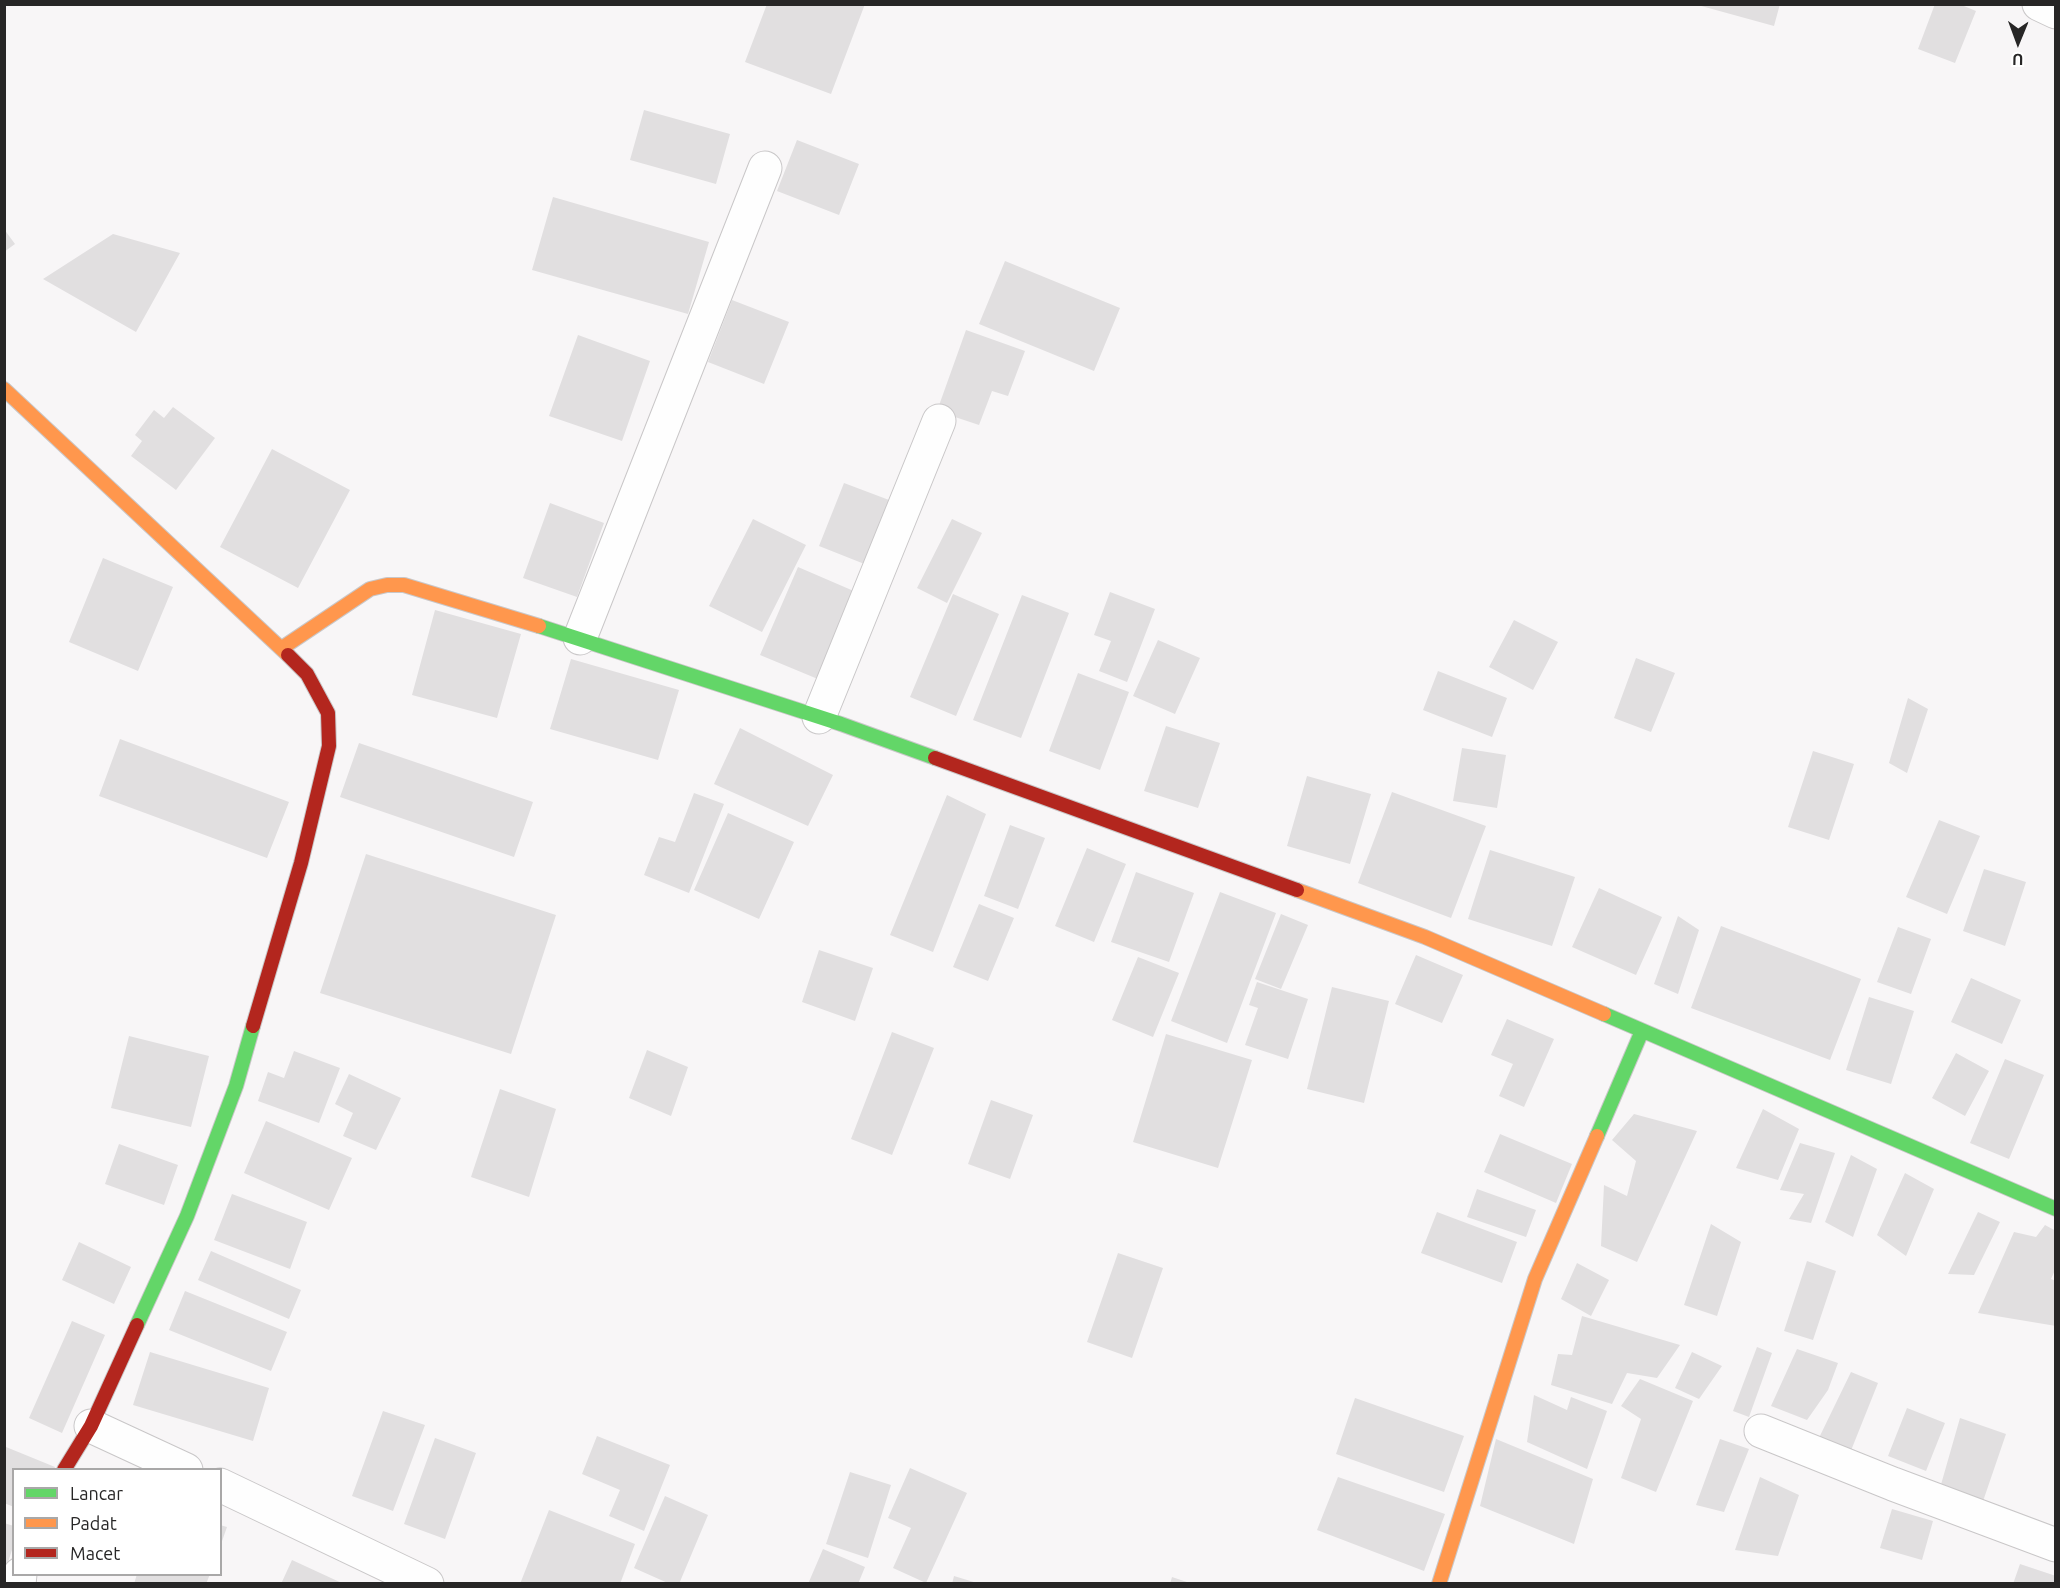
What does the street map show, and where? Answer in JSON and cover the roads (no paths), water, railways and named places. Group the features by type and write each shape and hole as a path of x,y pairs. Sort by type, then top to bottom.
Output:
{"street":[{"path":"2039,4 2055,12"},
{"path":"580,638 765,168"},
{"path":"4,389 282,648 307,674 328,713 329,746 274,957 236,1086 187,1216 91,1426 65,1468"},
{"path":"819,717 939,421"},
{"path":"282,648 370,589 387,585 404,585 580,638 819,717 1425,937 2055,1209"},
{"path":"1439,1584 1535,1279 1641,1031"},
{"path":"91,1426 182,1468"},
{"path":"1761,1431 1816,1455 2055,1545"},
{"path":"222,1486 427,1584"}]}
